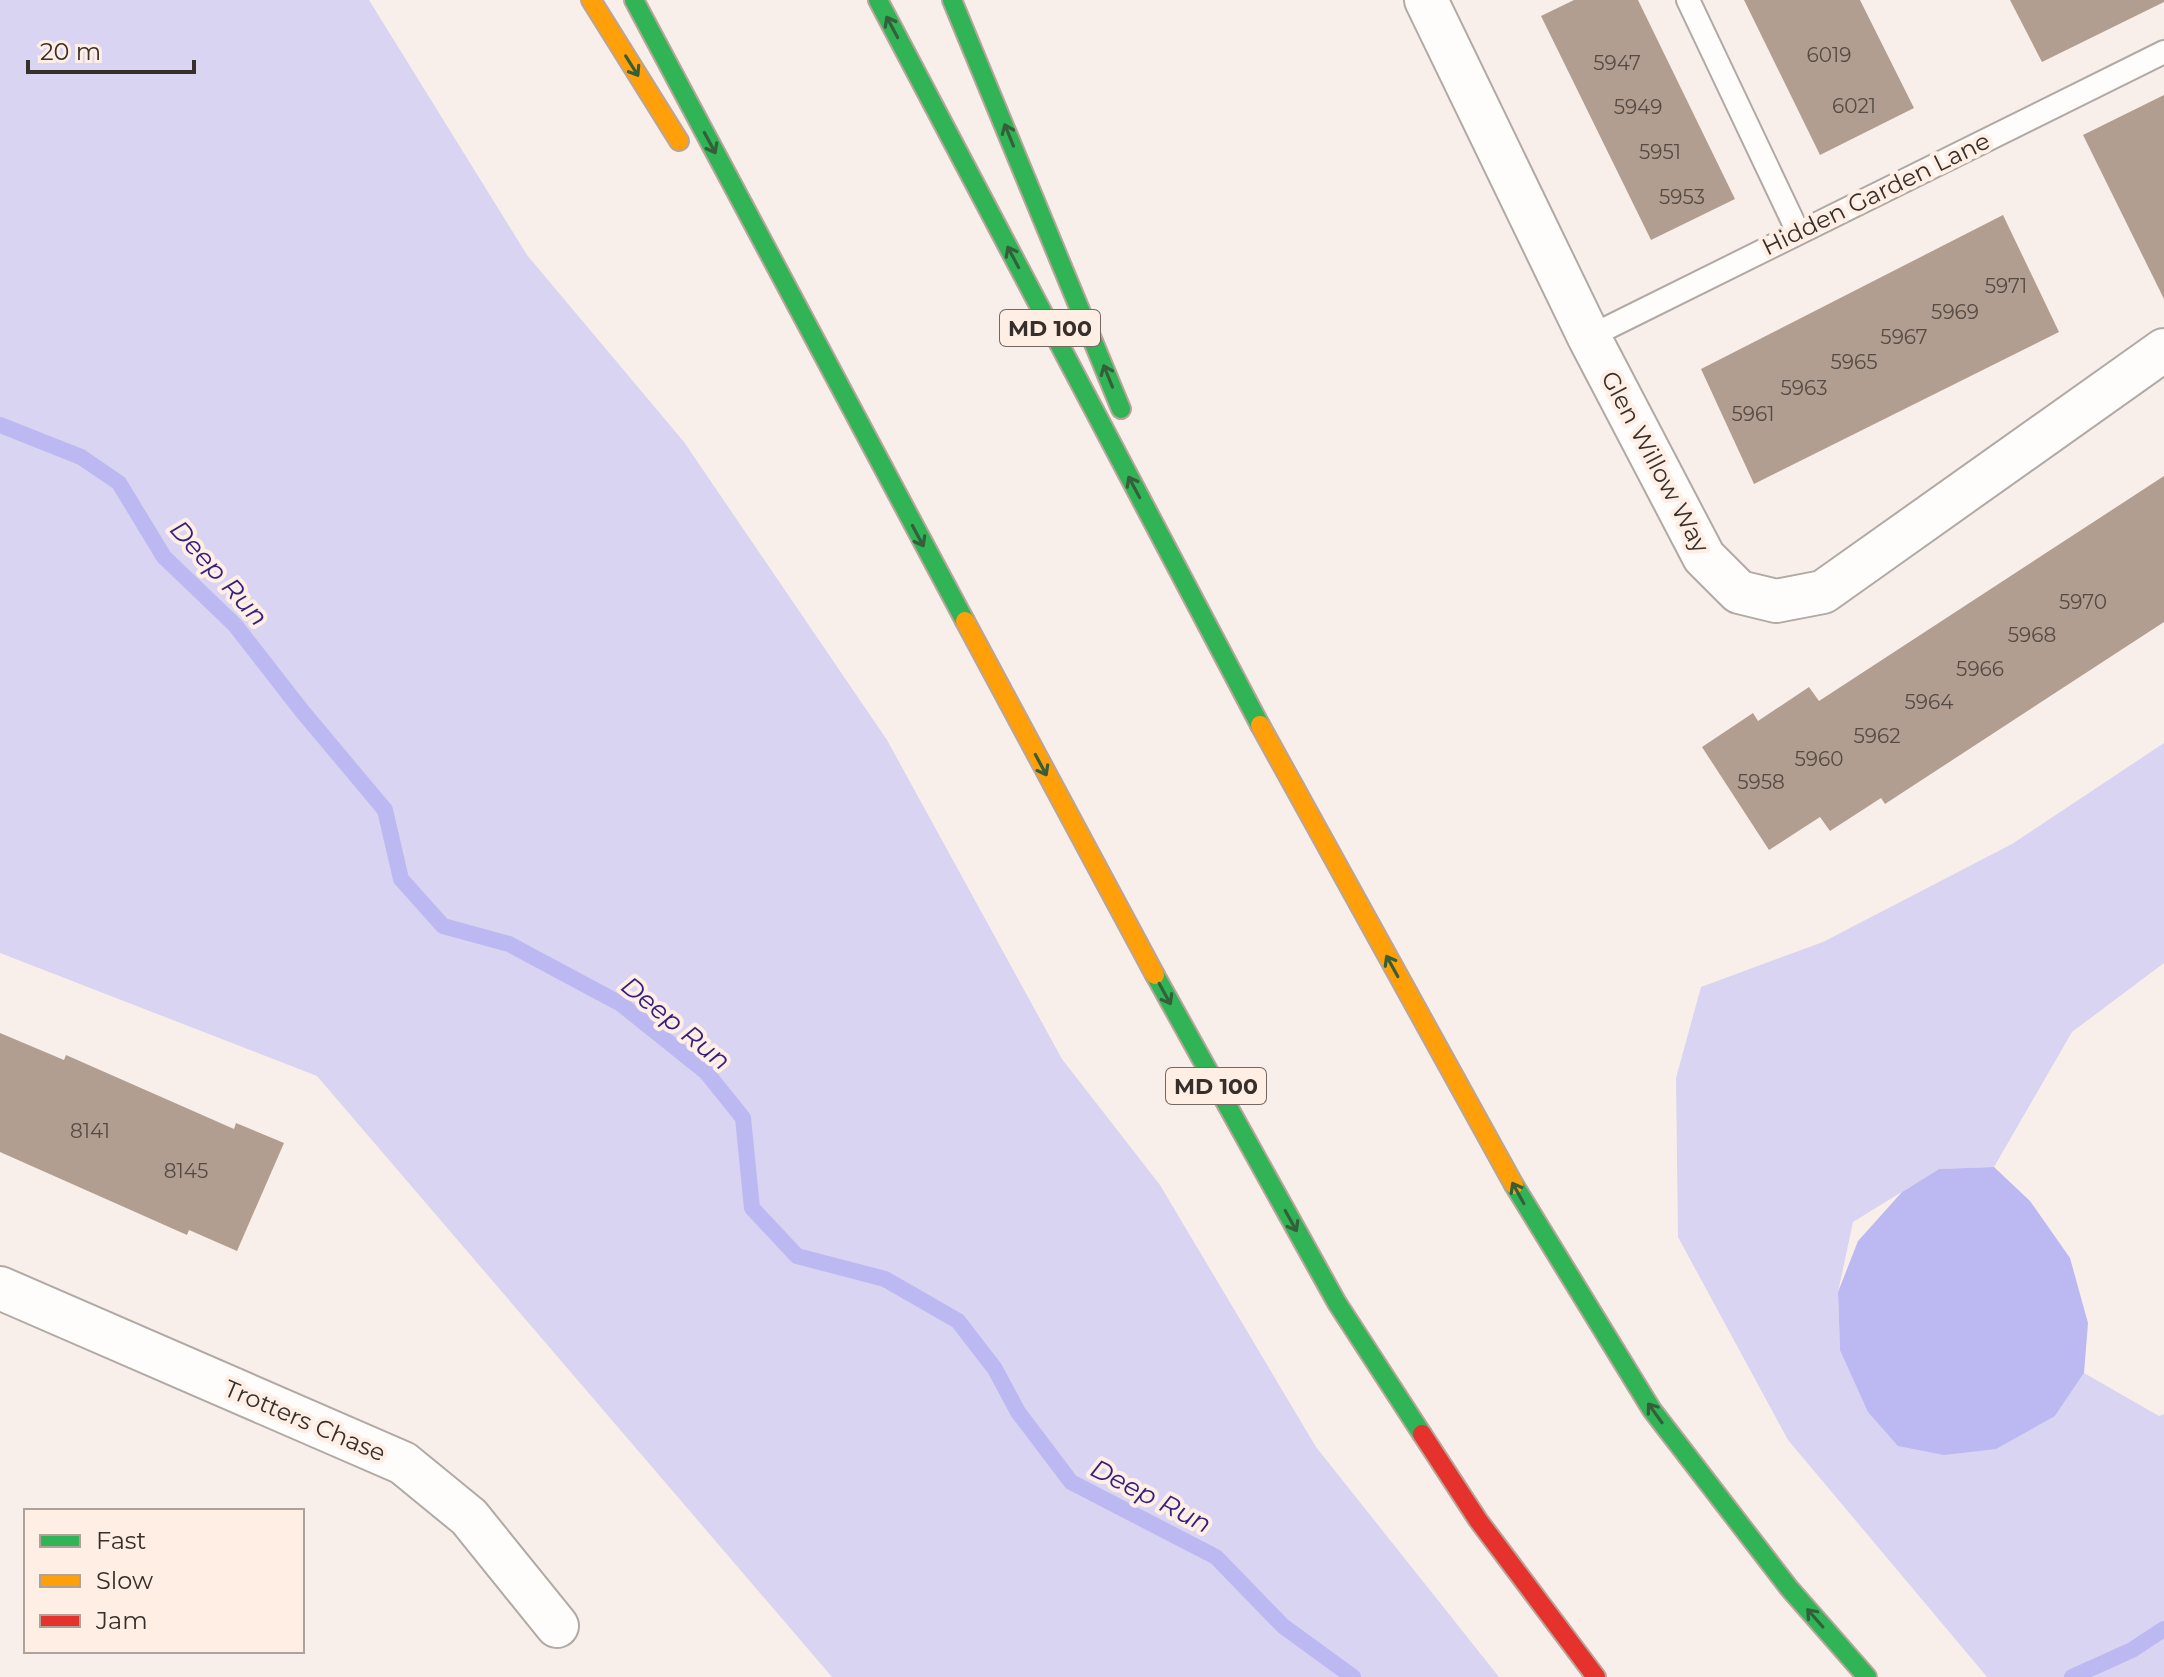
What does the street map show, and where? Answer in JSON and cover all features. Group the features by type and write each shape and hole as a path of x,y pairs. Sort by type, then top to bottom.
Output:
{"highway":[{"path":"591,0 691,160"},
{"name":"MD 100","path":"634,0 1133,935 1337,1303 1478,1520 1596,1677"},
{"name":"MD 100","path":"878,0 1222,655 1524,1203 1644,1397 1789,1588 1867,1677"},
{"path":"952,0 1126,421"},
{"path":"749,254 882,467"},
{"path":"1144,465 1222,655"}],"street":[{"name":"Glen Willow Way","path":"1426,0 1589,337 1704,557 1739,592 1776,601 1823,592 2164,350"},
{"name":"Trotters Chase","path":"0,1288 403,1463 469,1517 557,1626"}],"lane":[{"path":"1688,0 1798,232"},
{"name":"Hidden Garden Lane","path":"1589,337 2164,52"}],"shaded area":[{"path":"0,0 369,0 527,255 684,442 887,740 1062,1059 1160,1185 1316,1447 1499,1677 832,1677 317,1076 0,953"},
{"path":"2164,743 2164,963 2072,1032 1994,1167 1939,1169 1853,1222 1838,1292 1840,1350 2055,1416 2084,1373 2159,1416 2164,1414 2164,1677 1987,1677 1788,1440 1678,1237 1676,1078 1701,987 1823,942 2012,844"},
{"path":"1994,1167 2030,1201 2070,1258 2088,1323 2084,1373 2055,1416 1996,1449 1944,1455 1898,1446 1868,1412 1840,1350 1838,1292 1858,1241 1902,1192 1939,1169"}],"building":[{"path":"1574,0 1638,0 1735,199 1651,240 1541,16"},
{"path":"1744,0 1860,0 1914,108 1820,155"},
{"path":"2010,0 2164,0 2164,2 2042,62"},
{"path":"2164,95 2164,299 2083,135"},
{"path":"2003,215 2059,332 1754,484 1701,369"},
{"path":"2164,476 2164,622 1885,804 1881,798 1830,831 1820,817 1769,850 1702,747 1753,713 1758,721 1809,687 1819,701"},
{"path":"0,1033 64,1060 66,1055 234,1129 236,1123 284,1143 237,1251 189,1230 187,1235 0,1152"}],"waterway":[{"name":"Deep Run","path":"0,425 81,457 119,483 164,557 235,625 385,810 401,879 443,926 509,944 621,1004 706,1072 743,1118 752,1208 797,1256 885,1279 958,1321 995,1369 1018,1412 1071,1482 1216,1557 1283,1626 1353,1677"},
{"path":"2072,1677 2132,1650 2164,1629"}],"traffic: fast":[{"path":"634,0 965,621"},
{"path":"878,0 1260,725"},
{"path":"952,0 1121,409"},
{"path":"1155,975 1337,1303 1422,1434"},
{"path":"1514,1185 1652,1410 1789,1588 1867,1677"}],"traffic: slow":[{"path":"591,0 679,141"},
{"path":"965,621 1155,975"},
{"path":"1260,725 1514,1185"}],"traffic: jam":[{"path":"1422,1434 1478,1520 1596,1677"}]}
